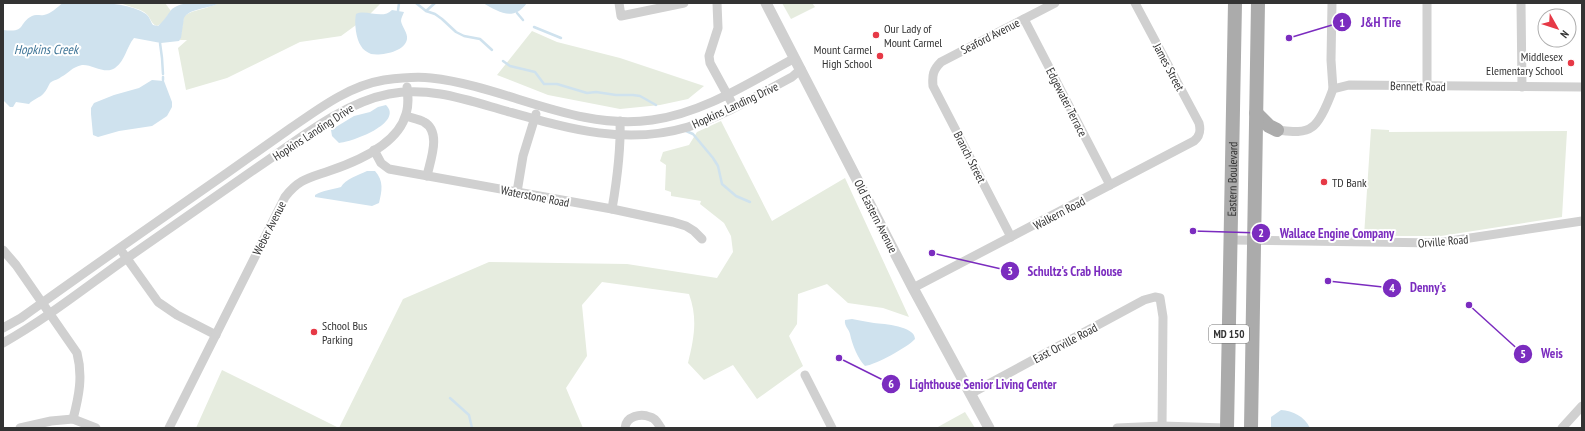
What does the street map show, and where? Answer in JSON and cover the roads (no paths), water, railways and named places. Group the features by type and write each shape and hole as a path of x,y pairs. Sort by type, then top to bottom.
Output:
{"main road":[{"name":"Eastern Boulevard","path":"1226,428 1235,3"},
{"name":"Eastern Boulevard","path":"1251,428 1258,3"},
{"path":"1256,113 1269,126 1277,130"},
{"path":"1256,142 1262,134 1270,130 1277,130"}],"street":[{"path":"619,3 621,16 684,3"},
{"path":"717,3 718,28 709,56 710,63 734,107"},
{"name":"Old Eastern Avenue","path":"766,3 913,288 989,428"},
{"name":"Seaford Avenue","path":"932,76 935,69 941,62 1055,3"},
{"name":"James Street","path":"1135,3 1196,116 1199,123 1200,133"},
{"path":"1277,130 1298,131 1312,127 1326,108 1333,89 1331,60 1332,3"},
{"path":"1427,3 1427,86"},
{"path":"1521,3 1522,87"},
{"name":"Edgewater Terrace","path":"1024,19 1110,185"},
{"name":"Hopkins Landing Drive","path":"3,328 42,303 119,247 334,99 356,88 380,81 407,77 432,78 462,84 594,119 651,121 677,116 696,109 795,58"},
{"name":"Hopkins Landing Drive","path":"3,343 29,328 126,259 346,108 370,98 390,93 442,93 582,131 607,135 652,134 686,128 734,107 792,77 801,69"},
{"name":"Branch Street","path":"932,76 933,86 1011,237"},
{"name":"Weber Avenue","path":"169,428 285,196 297,183 306,178 330,171 374,150 391,139 402,125 406,116 408,101 407,77"},
{"name":"Bennett Road","path":"1333,89 1359,85 1582,87"},
{"path":"517,192 524,156 538,105"},
{"path":"406,116 424,122 433,132 433,144 427,176"},
{"path":"612,209 618,174 621,135 620,121"},
{"name":"Walkern Road","path":"913,288 1194,141 1200,133"},
{"name":"Waterstone Road","path":"374,150 382,163 389,169 612,209 672,222 686,226 702,239"},
{"name":"Orville Road","path":"1231,240 1437,243 1582,221"},
{"path":"119,247 126,259 158,302 177,315 216,335"},
{"path":"3,250 73,346 79,360 81,369 79,390 73,419"},
{"name":"East Orville Road","path":"970,394 1144,300 1155,297 1160,298 1164,322 1162,427"},
{"path":"805,374 832,428"},
{"path":"1562,428 1582,406"},
{"path":"625,428 625,425 630,418 639,415 651,417 656,420 661,428"},
{"path":"20,428 51,421 73,419 96,428"},
{"path":"1117,428 1226,428"}],"water":[{"name":"Hopkins Creek","path":"63,3 106,3 128,6 146,14 153,25 158,26 172,9 182,4 219,3 190,12 184,18 181,38 179,41 161,43 134,38 121,62 115,68 111,70 103,70 86,65 79,66 51,82 42,95 29,104 16,102 13,107 10,107 3,100 3,30 11,31 19,29 27,19 32,16 52,12"},
{"path":"483,3 527,3 522,9 511,14 506,14"},
{"path":"392,10 404,12 401,21 407,37 405,43 397,50 386,54 371,54 367,52 359,43 355,26 356,14 384,14"},
{"path":"152,80 164,81 172,102 172,107 167,116 152,126 119,131 98,137 93,135 91,108 94,103 114,95 139,88"},
{"path":"386,105 390,112 388,118 382,125 374,130 354,139 339,143 332,136 331,130 354,116 370,112 378,107"},
{"path":"367,171 375,171 380,179 381,190 379,203 372,206 315,197 315,195 321,192 341,187 349,179"},
{"path":"852,319 905,328 914,335 915,339 891,355 865,366 856,351 845,324 845,320"},
{"path":"1281,410 1298,415 1305,420 1310,428 1271,428 1271,417"}],"waterway":[{"path":"398,11 399,3"},
{"name":"Hopkins Creek","path":"416,3 426,11 435,14 442,19 456,32 464,36 480,39 492,50"},
{"name":"Hopkins Creek","path":"426,11 435,3"},
{"path":"517,13 523,20"},
{"path":"534,27 561,38"},
{"path":"160,43 163,74"},
{"name":"Hopkins Creek","path":"503,61 510,66 535,72 544,84 557,84 587,93 596,92 640,96 656,105"},
{"path":"686,131 693,134 713,158 718,166 722,184 736,196 750,202"},
{"path":"450,398 469,415 472,428"}],"place":[{"name":"Our Lady of Mount Carmel","path":"876,35"},
{"name":"J&H Tire","path":"1289,38"},
{"name":"Mount Carmel High School","path":"880,56"},
{"name":"Middlesex Elementary School","path":"1571,63"},
{"name":"TD Bank","path":"1324,182"},
{"name":"Wallace Engine Company","path":"1193,231"},
{"name":"Schultz's Crab House","path":"932,253"},
{"name":"Denny's","path":"1328,281"},
{"name":"Weis","path":"1469,305"},
{"name":"School Bus Parking","path":"314,332"},
{"name":"Lighthouse Senior Living Center","path":"839,358"}]}
